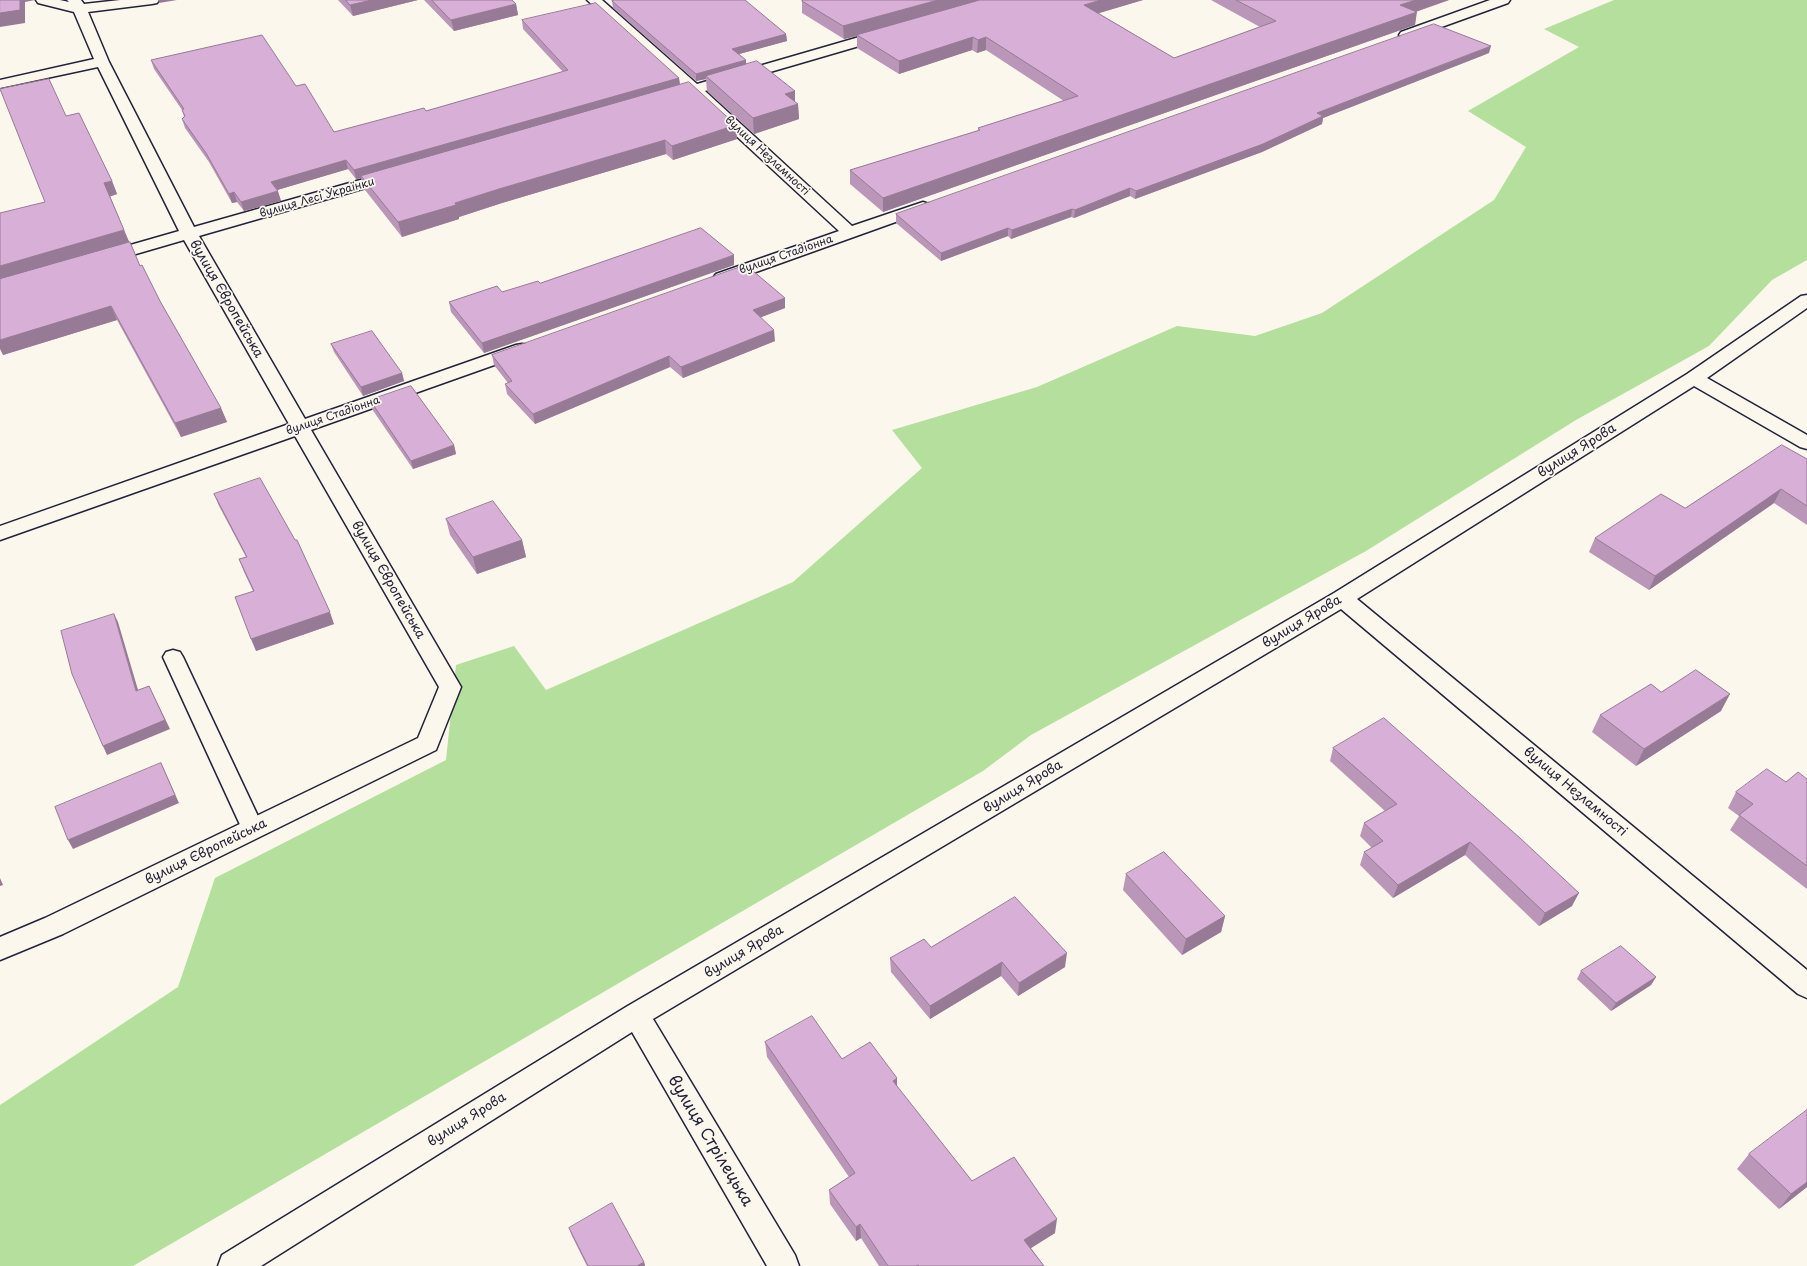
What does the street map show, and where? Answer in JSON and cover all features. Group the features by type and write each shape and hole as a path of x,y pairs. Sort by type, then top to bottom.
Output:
{"street":[{"path":"44,0 77,5 152,0"},
{"name":"вулиця Незламності","path":"594,0 694,89 850,233"},
{"path":"1390,40 1503,0"},
{"name":"вулиця Європейська","path":"0,949 54,926 428,744 450,687 189,234 102,62 77,5"},
{"path":"656,100 897,30"},
{"path":"0,84 102,62"},
{"name":"вулиця Лесі Українки","path":"91,262 404,173"},
{"name":"вулиця Стадіонна","path":"707,283 940,200"},
{"name":"вулиця Ярова","path":"233,1266 636,1015 1342,598 1694,378 1807,300"},
{"name":"вулиця Стадіонна","path":"0,533 534,345"},
{"path":"1694,378 1807,443"},
{"name":"вулиця Незламності","path":"1342,598 1807,986"},
{"name":"вулиця Стрілецька","path":"636,1015 784,1266"}],"lane":[{"path":"174,657 253,829"}],"green space":[{"path":"1614,0 1807,0 1807,260 1772,280 1709,346 1576,420 1366,551 1031,735 983,771 133,1266 0,1266 0,1105 178,987 215,878 446,760 456,665 514,646 546,690 793,582 922,468 892,430 1037,387 1177,326 1255,336 1322,313 1494,200 1526,147 1468,111 1579,47 1544,29"}],"building":[{"path":"0,0 20,0 20,10 0,13"},
{"path":"346,0 372,0 350,5"},
{"path":"432,0 512,0 516,4 451,20"},
{"path":"745,0 786,34 732,49 746,60 696,74 612,1"},
{"path":"938,0 843,26 802,1"},
{"path":"980,0 1101,0 1084,5 1174,58 1276,21 1236,0 1416,0 1400,5 1417,12 883,198 850,170 980,130 978,128 1078,96 986,37 978,40 973,37 899,61 857,35"},
{"path":"596,3 679,78 354,170 346,160 271,182 278,191 241,202 234,192 229,194 206,153 182,119 185,116 182,110 184,109 151,60 262,35 296,86 305,84 334,132 424,108 426,111 568,70 522,20"},
{"path":"1434,24 1491,46 1317,113 1323,116 1263,144 1136,191 1130,188 1075,210 1072,209 1012,230 1008,228 941,253 896,214"},
{"path":"757,61 795,91 785,94 798,104 753,118 706,76"},
{"path":"49,79 66,116 79,113 112,181 104,183 124,230 0,266 0,213 45,202 0,89"},
{"path":"689,82 736,125 672,146 665,140 499,189 455,203 456,205 398,222 361,176"},
{"path":"701,228 734,255 482,343 449,302 497,286 502,292 538,281 540,283"},
{"path":"130,242 140,266 142,265 160,301 221,408 175,423 111,306 0,340 0,279"},
{"path":"746,265 785,298 753,310 774,330 681,367 669,356 533,414 505,384 512,381 492,355"},
{"path":"372,331 402,373 361,387 331,344"},
{"path":"411,386 454,445 411,461 370,400"},
{"path":"1782,445 1807,459 1807,506 1781,489 1655,576 1595,538 1661,494 1685,508"},
{"path":"260,478 295,540 297,540 330,612 251,639 235,597 254,591 239,559 247,557 214,494"},
{"path":"493,501 522,540 473,557 446,519"},
{"path":"114,614 136,691 149,686 165,720 103,746 72,674 61,631"},
{"path":"1696,670 1730,694 1644,749 1600,715 1651,684 1661,692"},
{"path":"1384,718 1520,838 1579,893 1545,913 1470,842 1398,885 1364,852 1383,841 1364,823 1397,804 1333,748"},
{"path":"161,763 175,795 68,840 55,807"},
{"path":"1767,769 1786,782 1798,772 1807,779 1807,866 1739,815 1753,804 1736,792"},
{"path":"1164,852 1225,916 1186,939 1126,874"},
{"path":"1015,897 1067,953 1019,983 1002,962 930,1006 890,958 924,939 931,947"},
{"path":"1621,946 1656,977 1616,1003 1581,971"},
{"path":"812,1016 842,1059 870,1042 897,1078 893,1081 972,1181 1014,1157 1057,1219 1024,1240 1044,1266 888,1266 860,1224 856,1227 829,1190 855,1173 765,1042"},
{"path":"1807,1110 1807,1182 1791,1194 1749,1154"},
{"path":"612,1203 644,1262 637,1266 588,1266 569,1228"}]}
